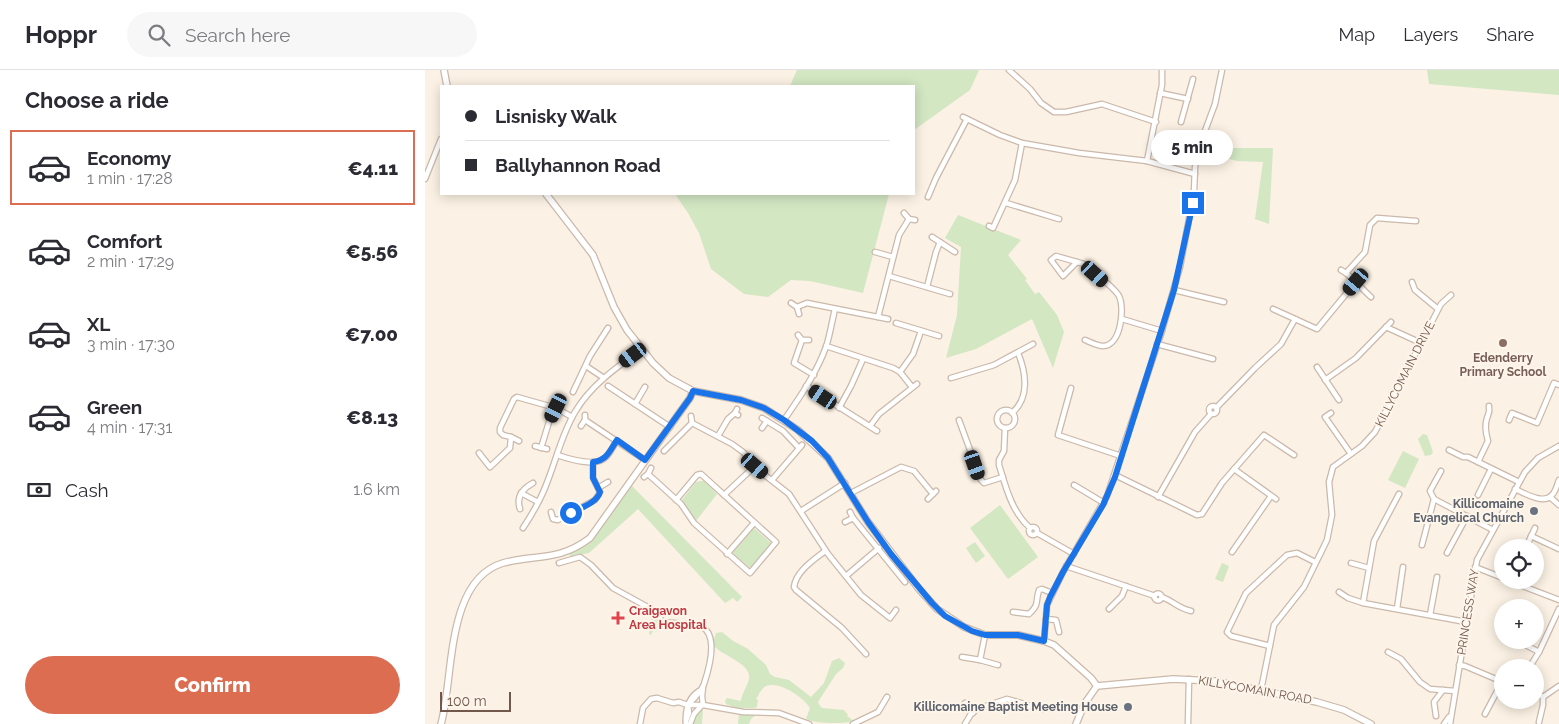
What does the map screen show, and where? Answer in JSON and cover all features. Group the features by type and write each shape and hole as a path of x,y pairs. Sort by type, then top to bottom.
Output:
{"street":[{"path":"444,70 447,85"},
{"path":"1009,70 1030,89 1041,103 1054,112 1067,112 1102,104 1156,122"},
{"path":"1147,161 1163,85 1162,70"},
{"path":"1044,641 1047,605 1066,566 1104,503 1162,331 1174,290 1193,197 1195,167 1199,147 1215,104 1222,70"},
{"path":"1181,122 1193,79"},
{"path":"1160,93 1188,99"},
{"path":"924,190 929,195 965,118 1000,135 1022,143 1079,153 1147,161 1195,174"},
{"path":"425,179 440,142"},
{"path":"989,226 993,228 1006,203 1015,180 1022,143"},
{"path":"547,195 593,255 614,307 627,330 669,378 693,391 741,400 764,408 812,441 828,458 874,530 932,603 945,616 972,631 985,635 1018,635 1054,645 1091,678 1097,686 1087,698 1076,724"},
{"path":"1006,203 1059,219"},
{"path":"904,213 909,219 915,220"},
{"path":"1371,297 1344,271 1365,252 1370,225 1377,218 1416,221"},
{"path":"878,316 901,231 909,219"},
{"path":"933,237 955,252"},
{"path":"927,287 936,252 941,242"},
{"path":"875,252 893,257"},
{"path":"1077,262 1063,276 1051,260 1056,256 1077,262 1084,264 1118,295 1123,307 1122,319 1116,337 1111,344 1104,346 1085,340"},
{"path":"889,276 950,294"},
{"path":"1273,309 1317,329 1356,282"},
{"path":"1413,282 1415,290 1438,309"},
{"path":"1174,290 1224,302"},
{"name":"KILLYCOMAIN DRIVE","path":"1261,690 1274,625 1304,587 1327,540 1332,515 1329,482 1333,467 1362,446 1375,432 1438,309 1451,295"},
{"path":"791,303 797,307 799,314"},
{"path":"797,307 807,303 888,319"},
{"path":"784,420 813,374 826,346 835,308"},
{"path":"1122,319 1162,331"},
{"path":"1159,497 1195,432 1211,414 1216,413 1216,408 1255,368 1281,344 1295,319"},
{"path":"1325,380 1356,358 1391,322"},
{"path":"895,324 939,336"},
{"path":"1386,327 1421,342"},
{"path":"576,389 586,366 606,335 608,328"},
{"path":"900,372 913,354 921,331"},
{"path":"798,335 802,340"},
{"path":"802,340 794,363 813,374"},
{"path":"802,340 809,340"},
{"path":"951,378 994,365 1033,344"},
{"path":"1157,344 1213,359"},
{"path":"826,346 900,372 915,386 879,414 871,426"},
{"path":"523,528 548,481 572,417 603,378 642,349"},
{"path":"1011,412 1015,417 1011,427 1005,428 1000,426 998,417 1003,411 1011,412 1017,408 1025,382 1024,369 1018,353"},
{"path":"839,408 863,358"},
{"path":"586,366 603,378"},
{"path":"1317,367 1339,400"},
{"path":"956,369 958,376"},
{"path":"1509,420 1512,413 1537,424 1556,384"},
{"path":"608,386 670,427"},
{"path":"806,386 877,431"},
{"path":"635,404 645,387"},
{"path":"1071,388 1058,435 1121,456"},
{"path":"441,724 446,703 448,674 457,623 467,598 484,573 502,564 544,558 578,547 590,538 598,530 693,391"},
{"path":"519,440 503,435 501,428 514,398 517,397 556,408 572,417"},
{"path":"1477,462 1488,441 1485,430 1486,419 1490,412 1489,406"},
{"path":"541,448 549,422 556,408"},
{"path":"717,436 727,419 737,412"},
{"path":"1331,413 1325,417 1351,454"},
{"path":"691,416 692,423"},
{"path":"581,426 585,417 645,460"},
{"path":"762,428 764,419 783,431 800,447 772,480"},
{"path":"959,420 981,480 984,483 988,483 1003,477"},
{"path":"692,423 732,444 743,452 755,466 789,494 825,551 861,595 892,620 896,610"},
{"path":"667,450 692,423"},
{"path":"1005,428 1003,451 999,460 1012,503 1022,521 1030,528 1031,534 1037,533 1074,554"},
{"path":"1115,475 1197,515 1202,514 1222,483 1264,435 1294,455"},
{"path":"479,452 491,470 510,448 512,443 511,437"},
{"path":"557,455 577,461 601,461 606,457 617,440"},
{"path":"535,446 547,449"},
{"name":"PRINCESS WAY","path":"1449,724 1477,560 1525,472 1538,458 1559,446"},
{"path":"1449,450 1463,457 1469,457 1519,482"},
{"path":"553,519 558,520 595,500 600,492 593,478 593,462"},
{"path":"724,495 755,466"},
{"path":"851,493 901,467 914,470 935,492 928,499"},
{"path":"651,468 646,475 676,500 694,523 750,573 777,542 701,474 697,475 676,500"},
{"path":"1232,552 1273,497 1234,469"},
{"path":"1478,495 1491,469"},
{"path":"1441,471 1430,491 1434,499 1493,530"},
{"path":"1515,489 1541,499 1550,497 1553,494 1559,480"},
{"path":"598,488 608,482"},
{"path":"520,509 518,503 521,493 525,487 533,483"},
{"path":"801,512 845,483"},
{"path":"1074,485 1104,503"},
{"path":"521,493 538,502"},
{"path":"1363,604 1374,541 1399,494"},
{"path":"1550,497 1559,505"},
{"path":"1422,545 1434,499"},
{"path":"551,512 553,519"},
{"path":"850,512 904,580 898,583"},
{"path":"1447,553 1467,516"},
{"path":"845,522 853,518"},
{"path":"549,524 553,519"},
{"path":"727,554 754,523"},
{"path":"1535,528 1530,538 1559,549"},
{"path":"846,576 879,548"},
{"path":"825,551 796,579 795,590 842,628 866,654"},
{"path":"1270,646 1231,636 1227,632 1246,594 1287,555 1297,553 1315,562"},
{"path":"559,563 580,557 591,565 613,588 653,610 663,622 698,625 705,629 712,646 701,688 703,705"},
{"path":"1351,563 1369,568"},
{"path":"1066,566 1155,596 1157,601 1161,600 1162,597 1173,602 1178,608 1191,611"},
{"path":"1397,609 1403,567"},
{"path":"1475,568 1494,575"},
{"path":"1430,615 1437,577"},
{"path":"1109,609 1121,596 1126,586"},
{"path":"1013,612 1029,614 1038,602 1039,590 1042,589 1052,593"},
{"path":"1530,589 1559,600"},
{"path":"1339,592 1363,604 1467,622"},
{"path":"1535,659 1559,609"},
{"path":"1046,619 1056,620 1059,632"},
{"path":"980,660 985,635"},
{"path":"1533,649 1539,652"},
{"path":"1389,652 1401,659 1420,682 1430,689 1455,691"},
{"path":"962,657 998,665"},
{"path":"1459,665 1494,679"},
{"path":"1187,724 1189,679"},
{"name":"KILLYCOMAIN ROAD","path":"1097,686 1189,679 1214,681 1317,702 1344,710 1371,724"},
{"path":"1544,697 1559,686"},
{"path":"687,723 684,713 691,696 701,688"},
{"path":"1436,716 1434,702 1443,690"},
{"path":"853,724 878,712 887,697"},
{"path":"1485,714 1494,697"},
{"path":"640,724 643,708 651,699 657,698 673,704 679,702 688,705 703,705 743,712 779,713 809,724"},
{"path":"965,724 977,709 1007,699 1042,710 1061,708 1080,712"},
{"path":"965,703 973,713"},
{"path":"687,723 703,705"},
{"path":"1539,722 1542,709"},
{"name":"PRINCESS WAY","path":"1444,724 1449,717"}],"green space":[{"path":"797,70 979,70 970,90 915,129 915,85 790,85"},
{"path":"1427,70 1559,70 1559,95 1429,84"},
{"path":"1229,148 1273,148 1269,224 1255,219 1263,162 1229,159"},
{"path":"676,195 889,195 863,293 810,281 791,280 768,297 744,294 711,269 699,233"},
{"path":"958,215 1021,240 1008,255 1027,279 1025,280 1035,294 1039,292 1057,315 1064,332 1053,368 1032,319 976,349 946,358 957,315 961,247 945,238"},
{"path":"1423,434 1427,435 1433,452 1431,455 1425,456 1418,439"},
{"path":"1403,451 1419,459 1405,488 1388,480"},
{"path":"704,481 717,494 696,521 682,500 696,482"},
{"path":"630,486 742,597 737,602 733,598 725,603 638,509 589,553 570,557 569,553 590,542"},
{"path":"1000,505 1038,557 1008,579 970,528"},
{"path":"754,528 771,543 750,568 733,552"},
{"path":"975,542 985,556 976,563 966,548"},
{"path":"1222,563 1229,566 1223,582 1215,579"},
{"path":"640,607 652,614 638,610"},
{"path":"652,614 656,619 658,627 657,631 653,631 651,635 649,634 653,620 651,620"},
{"path":"722,632 733,641 748,649 766,665 770,674 789,680 811,697 824,683 832,661 839,658 845,663 843,668 836,674 818,702 822,708 844,710 847,716 854,721 830,723 806,719 810,708 807,704 791,691 772,685 766,686 760,692 756,699 758,700 757,707 736,708 726,704 727,698 741,701 749,674 742,665 714,646 713,642 716,633"},
{"path":"703,709 702,724 691,724 696,714"},
{"path":"739,714 757,714 751,719 749,724 738,724"}],"place":[{"name":"Edenderry Primary School","path":"1503,343"},
{"name":"Killicomaine Evangelical Church","path":"1534,511"},
{"name":"Craigavon Area Hospital","path":"618,618"},
{"name":"Killicomaine Baptist Meeting House","path":"1128,707"}],"route":[{"path":"571,513 599,496 600,492 593,478 593,462 601,461 606,457 617,440 645,460 690,398 693,391 741,400 764,408 812,441 828,458 868,522 919,589 945,616 972,631 985,635 1018,635 1044,641 1047,605 1050,597 1103,505 1115,477 1174,290 1193,203"}]}
